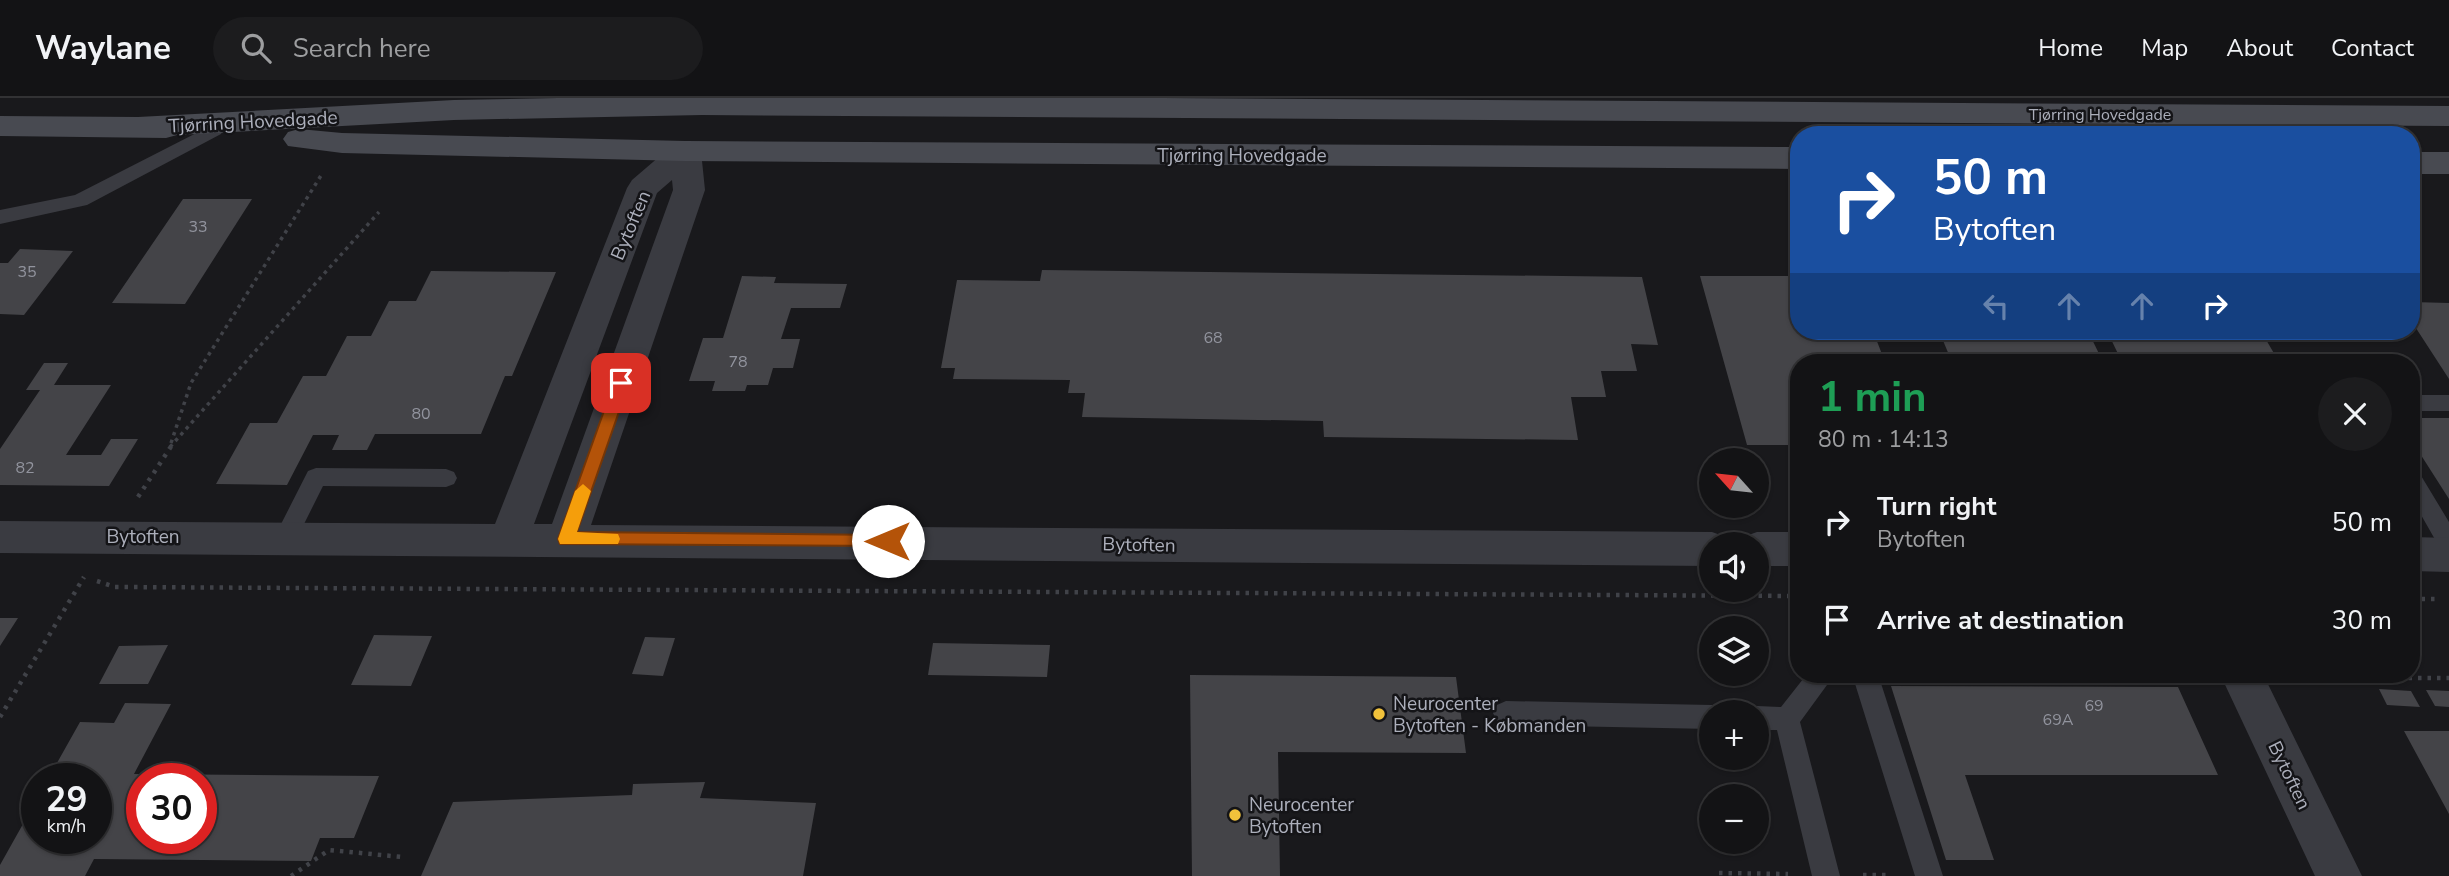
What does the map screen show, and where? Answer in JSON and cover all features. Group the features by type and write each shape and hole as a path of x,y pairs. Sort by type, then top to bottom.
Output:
{"main road":[{"name":"Tjørring Hovedgade","path":"140,127 454,110 703,102 2449,116"},
{"path":"685,151 703,102"},
{"name":"Tjørring Hovedgade","path":"0,126 214,130 342,143 685,151 1790,158"},
{"path":"2420,163 2449,163"}],"street":[{"name":"Bytoften","path":"509,539 643,188 685,151"},
{"path":"566,539 689,190 685,151"},
{"name":"Bytoften","path":"0,537 113,535 1699,548"},
{"path":"1769,549 1790,549"},
{"path":"2420,554 2449,555"},
{"name":"Bytoften","path":"2245,683 2339,876"}],"lane":[{"path":"0,217 80,200 214,130"},
{"path":"2420,403 2449,403"},
{"path":"286,537 316,477 446,478"},
{"path":"2420,494 2449,543"},
{"path":"1787,719 1815,683"},
{"path":"1868,683 1929,876"},
{"path":"1506,713 1699,717"},
{"path":"1769,718 1787,719"},
{"path":"1787,719 1826,876"}],"path":[{"path":"170,447 191,383 342,143"},
{"path":"0,718 84,576 170,447 379,212"},
{"path":"84,576 115,587 1790,596"},
{"path":"2420,599 2449,600"},
{"path":"2420,678 2449,678"},
{"path":"290,876 329,850 402,857"}],"building":[{"path":"183,199 252,199 185,304 112,303"},
{"path":"20,249 73,251 24,315 0,314 0,263 8,263"},
{"path":"1042,270 1642,277 1658,345 1631,344 1637,371 1601,371 1606,397 1571,397 1578,440 1324,437 1323,421 1082,417 1085,393 1068,393 1070,380 953,379 955,368 941,368 957,280 1040,281"},
{"path":"431,271 556,272 512,376 505,376 481,434 375,434 367,450 332,450 339,435 313,435 287,485 216,484 250,423 277,423 303,376 326,376 347,336 371,336 389,301 416,301"},
{"path":"742,276 776,277 774,283 847,284 840,308 791,308 781,339 800,339 793,368 773,368 768,385 747,385 745,391 712,391 715,381 689,381 703,338 723,338"},
{"path":"1700,276 1790,276 1790,340 1876,340 1882,354 1790,354 1790,445 1747,445"},
{"path":"2420,302 2449,303 2449,379 2420,334"},
{"path":"1943,340 2092,340 2099,354 1949,354"},
{"path":"2111,340 2266,340 2274,354 2118,354"},
{"path":"44,363 68,363 54,385 111,385 66,455 101,455 111,439 138,439 109,486 0,485 0,449 40,390 26,390"},
{"path":"2420,418 2449,418 2449,499 2420,454"},
{"path":"0,618 18,618 0,646"},
{"path":"374,635 432,636 411,686 351,685"},
{"path":"645,637 675,638 663,676 632,674"},
{"path":"933,643 1050,645 1047,677 928,675"},
{"path":"168,645 148,684 99,684 119,646"},
{"name":"Neurocenter Bytoften","path":"1190,675 1456,677 1466,753 1278,752 1280,876 1192,876"},
{"path":"1891,686 2178,687 2218,775 1965,775 1994,860 1946,860"},
{"path":"2379,689 2411,691 2420,707 2387,705"},
{"path":"2426,690 2449,691 2449,707 2435,706"},
{"path":"125,703 171,704 140,763 126,763 126,854 217,854 217,775 379,776 354,838 320,838 311,861 94,859 85,876 0,876 0,865 21,828 21,854 112,854 112,763 57,763 80,722 114,723"},
{"path":"2404,731 2449,731 2449,814"},
{"path":"705,782 700,798 816,803 803,876 421,876 453,802 632,795 633,784"}],"slow traffic":[{"path":"583,491 566,539 612,539"}],"place":[{"name":"Neurocenter Bytoften - Købmanden","path":"1379,714"},
{"name":"Neurocenter Bytoften","path":"1235,815"}],"route":[{"path":"621,383 566,539 888,541"}]}
